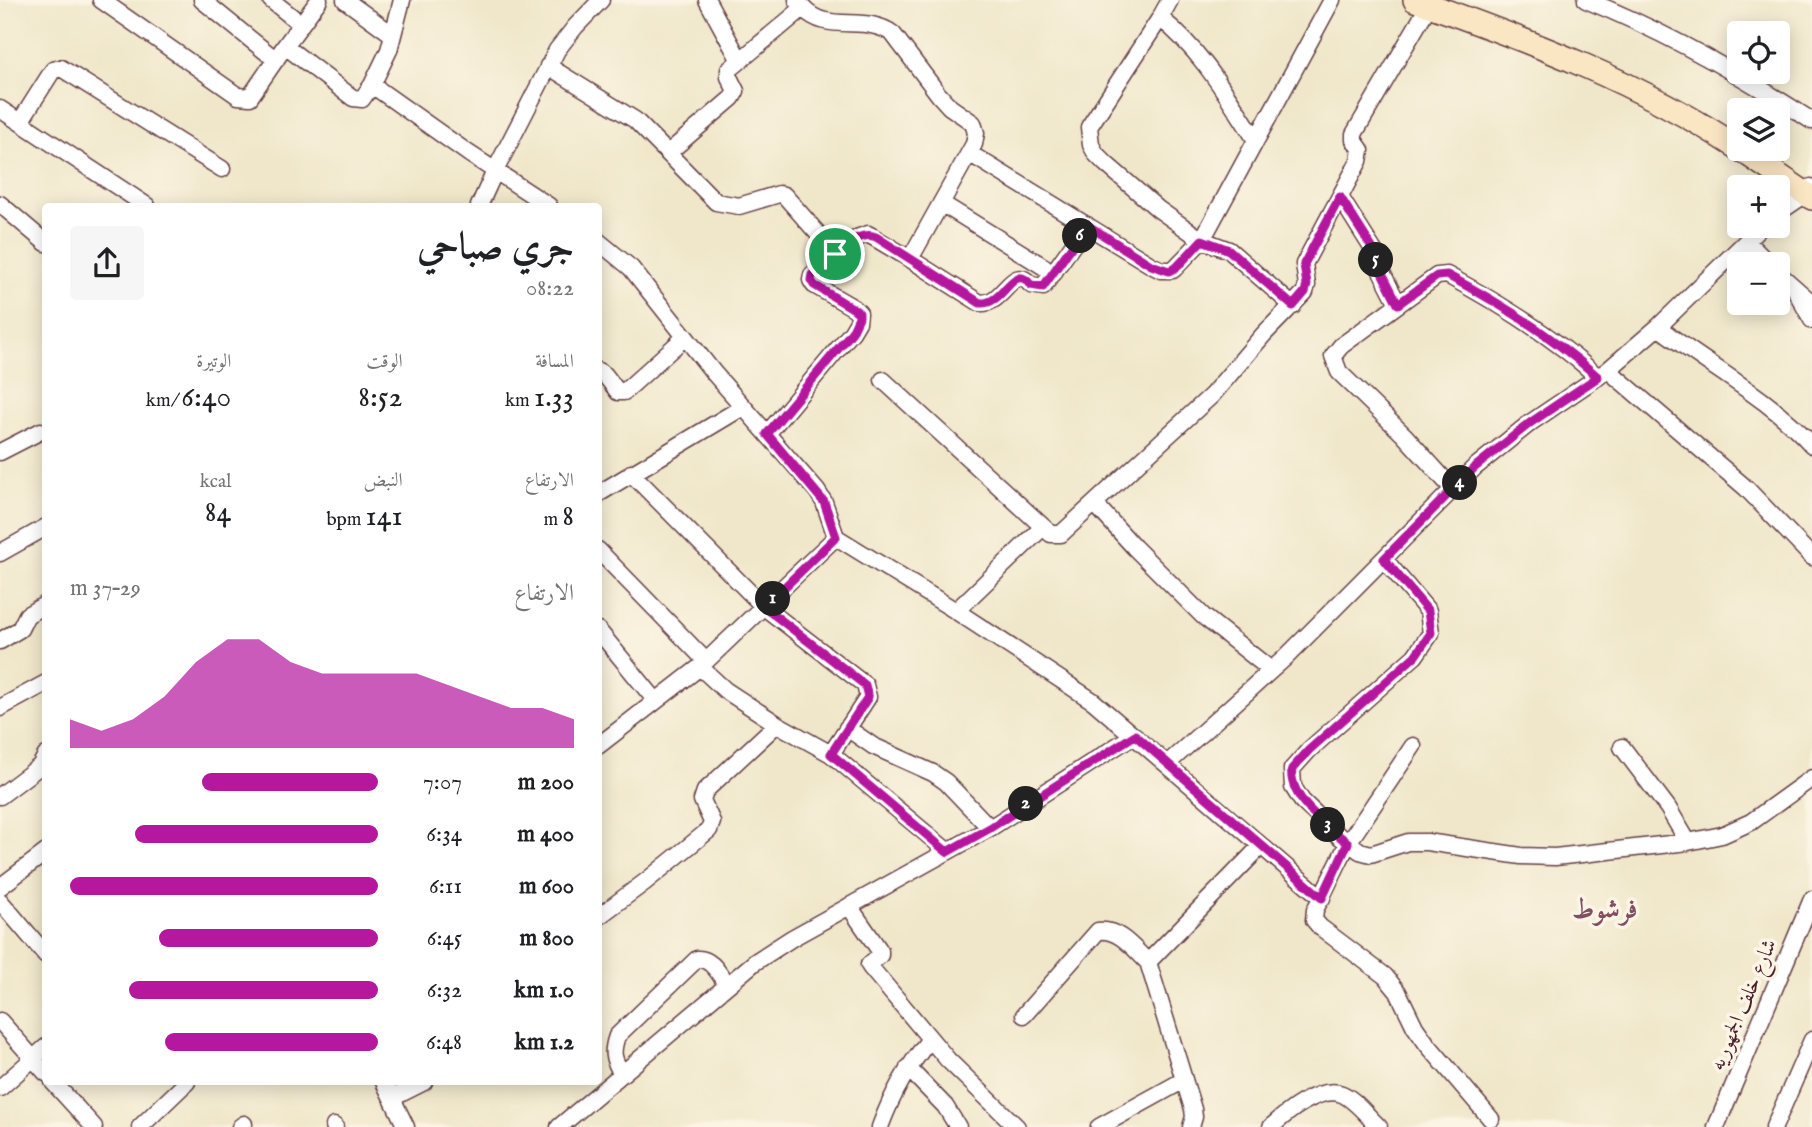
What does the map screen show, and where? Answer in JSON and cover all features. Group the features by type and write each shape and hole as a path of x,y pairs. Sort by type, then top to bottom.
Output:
{"street":[{"path":"101,0 238,96 250,97 319,0"},
{"path":"202,0 353,98 362,99 389,50 402,0"},
{"path":"271,0 302,24"},
{"path":"345,0 393,34"},
{"path":"480,203 548,66 575,27 601,0"},
{"path":"707,0 740,61"},
{"path":"1170,0 1090,127 1091,145 1096,154 1158,209 1202,240 1229,250 1293,306"},
{"path":"968,153 1151,265 1169,271 1177,267 1202,240 1332,0"},
{"path":"1586,0 1651,28 1714,60 1812,121"},
{"path":"883,380 1051,534 1061,534 1212,395 1264,334 1305,292 1307,285 1304,264 1359,161 1361,150 1354,140 1354,134 1426,2 1588,66 1664,104 1727,141"},
{"path":"668,153 733,98 736,91 729,77 729,70 800,4 816,19 826,22 872,23 886,28 939,95 950,107 973,123 976,133 968,153 910,259"},
{"path":"1160,18 1182,34 1198,53 1256,140"},
{"path":"548,66 635,120 716,202 739,206 779,194 784,195 835,254"},
{"path":"20,122 53,70 61,68 222,169"},
{"path":"372,85 544,203"},
{"path":"0,109 142,203"},
{"path":"1759,161 1810,193 1790,206"},
{"path":"1340,197 1374,251 1377,263 1398,304"},
{"path":"941,203 1054,273"},
{"path":"0,204 42,240"},
{"path":"767,434 852,332 859,313 814,285 811,280 812,275 835,254 859,237 868,234 980,303 994,302 1013,279 1027,280 1031,285 1043,287 1087,225"},
{"path":"1167,764 1271,670 1453,489 1499,447 1603,373 1658,327 1751,238"},
{"path":"1747,242 1757,252"},
{"path":"602,244 631,268 685,337 824,502 836,537 956,611 1093,701 1322,898"},
{"path":"1453,489 1404,435 1339,372 1334,361 1336,351 1341,346 1437,276 1447,275 1545,334 1603,373 1746,488 1812,557"},
{"path":"1790,285 1812,303"},
{"path":"1796,291 1812,320"},
{"path":"1658,327 1747,388 1812,445"},
{"path":"602,373 618,392 624,392 685,337"},
{"path":"602,492 743,407"},
{"path":"0,452 41,430"},
{"path":"631,473 764,607 865,685 868,697 831,754"},
{"path":"1095,504 1203,616 1271,670"},
{"path":"956,611 1043,527"},
{"path":"0,553 42,529"},
{"path":"602,743 703,664 836,537"},
{"path":"602,554 725,690 777,724 831,754 947,852"},
{"path":"1384,559 1428,611 1431,633 1415,656 1309,750 1292,769 1291,777 1293,788 1302,801 1360,851 1371,854 1408,842 1427,842 1521,856 1555,857 1688,842 1722,835 1751,822 1812,778"},
{"path":"0,641 20,629 27,615 42,606"},
{"path":"602,634 656,701"},
{"path":"0,708 42,685"},
{"path":"602,914 709,830 712,822 702,800 705,791 777,724"},
{"path":"847,728 873,746 933,773 946,782 990,828"},
{"path":"559,1127 755,962 792,937 990,828 1135,735"},
{"path":"1413,746 1348,843 1314,913 1317,924 1385,976 1398,992 1415,1027 1427,1044 1491,1124"},
{"path":"1622,747 1668,807 1688,842"},
{"path":"0,796 33,773 42,762"},
{"path":"1148,962 1261,846"},
{"path":"2,882 42,855"},
{"name":"شارع خلف الجمهوريه","path":"1716,1127 1806,929 1812,899"},
{"path":"0,901 42,950"},
{"path":"849,906 880,951 869,967 948,1060 1017,1127"},
{"path":"1024,1015 1098,931 1111,931 1119,936 1148,962 1193,1110 1191,1127"},
{"path":"622,1074 612,1059 612,1048 617,1036 697,959 711,963 727,985"},
{"path":"0,1021 42,1069"},
{"path":"880,1127 891,1096 930,1039"},
{"path":"1774,1127 1812,1040"},
{"path":"0,1088 42,1050"},
{"path":"908,1068 945,1106 958,1127"},
{"path":"1099,1127 1184,1080"},
{"path":"56,1085 94,1127"},
{"path":"140,1127 184,1085"},
{"path":"386,1085 406,1127"},
{"path":"392,1098 418,1085"},
{"path":"1271,1127 1287,1112 1327,1092 1346,1096 1379,1127"}],"district":[{"name":"فرشوط","path":"1605,910"}],"route":[{"path":"1340,197 1374,251 1377,263 1398,304 1437,276 1447,275 1545,334 1576,356 1598,377 1530,423 1474,468 1384,559 1428,611 1431,633 1415,656 1309,750 1292,769 1293,788 1302,801 1348,843 1322,898 1135,735 990,828 947,852 831,754 868,697 868,691 865,685 764,607 836,537 824,502 817,491 767,434 852,332 859,317 859,313 854,309 814,285 811,280 812,275 835,254 863,234 871,235 980,303 987,304 994,302 1013,279 1027,280 1031,285 1043,287 1087,225 1161,270 1173,270 1202,240 1229,250 1293,306 1305,292 1307,285 1304,264 1340,197"}]}
